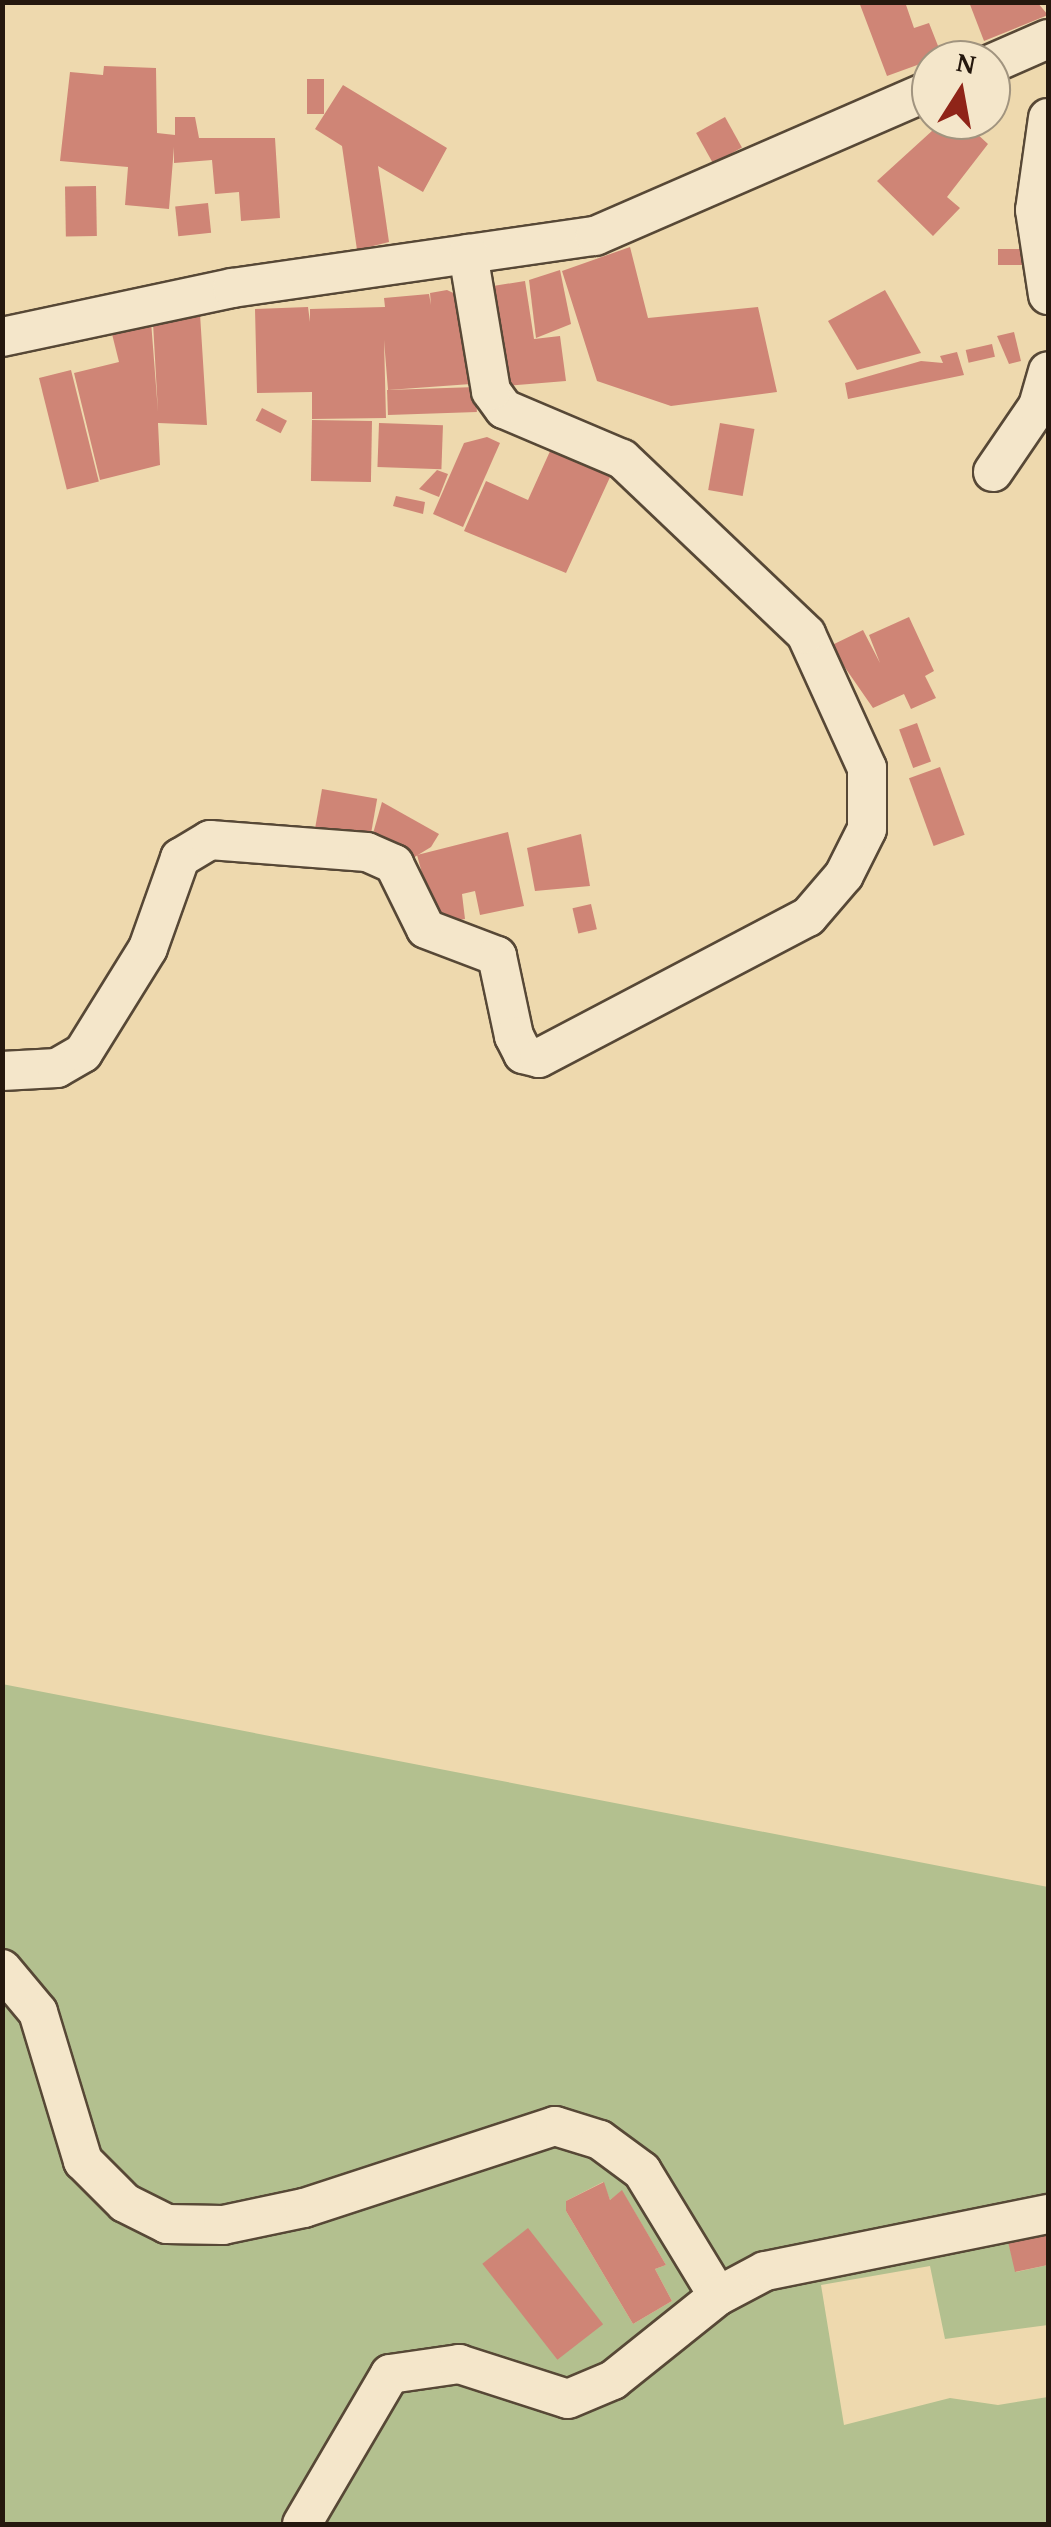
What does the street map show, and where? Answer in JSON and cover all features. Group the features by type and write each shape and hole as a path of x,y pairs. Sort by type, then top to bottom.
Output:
{"street":[{"path":"1011,55 1048,39"},
{"path":"2,337 232,288 595,236 911,99"},
{"path":"1048,118 1035,210 1048,295"},
{"path":"2,1070 57,1068 83,1053 148,948 180,858 210,840 366,852 394,864 426,929 498,956 514,1036 522,1054 539,1058 808,917 844,876 867,829 867,768 806,634 622,459 504,409 491,391 468,254"},
{"path":"993,472 1038,406 1048,371"},
{"path":"2,1969 38,2012 83,2162 125,2203 167,2224 223,2225 304,2208 555,2126 600,2140 642,2171 718,2296"},
{"path":"302,2524 390,2374 459,2364 568,2399 613,2380 718,2296 765,2272 1048,2214"}],"green space":[{"path":"2,1684 1048,1887 1048,2225 1006,2233 1016,2272 1048,2265 1048,2325 945,2339 930,2266 821,2285 844,2425 950,2398 998,2405 1048,2397 1048,2524 3,2524","holes":["603,2182 610,2200 622,2191 666,2265 655,2269 672,2301 633,2324 566,2211 566,2201"]}],"building":[{"path":"859,2 905,2 914,28 929,23 936,40 911,40 911,67 887,76"},
{"path":"969,2 1037,2 1048,15 986,40"},
{"path":"104,66 156,68 157,133 175,135 175,117 195,117 199,138 275,138 280,218 241,221 239,192 215,194 212,160 174,163 174,147 169,209 125,205 128,167 60,161 70,72 103,75"},
{"path":"307,79 324,79 324,114 307,114"},
{"path":"343,85 447,148 423,192 378,166 389,242 357,250 342,146 315,129"},
{"path":"725,117 742,148 713,164 696,133"},
{"path":"922,140 984,140 988,144 947,197 960,208 933,236 877,181"},
{"path":"96,186 97,236 66,237 65,187"},
{"path":"208,203 211,233 178,236 175,206"},
{"path":"630,247 648,318 758,307 777,392 671,406 597,381 562,271"},
{"path":"998,249 1025,249 1025,265 998,265"},
{"path":"560,270 571,324 536,338 529,280"},
{"path":"525,281 534,339 560,336 566,381 504,386 493,286"},
{"path":"447,290 466,299 471,384 388,390 384,340 386,418 312,419 312,392 257,393 255,309 308,307 310,322 310,309 385,307 384,298 429,294 431,305 430,293"},
{"path":"885,290 921,353 857,370 828,321"},
{"path":"200,314 207,425 158,423 160,465 100,480 74,373 119,362 111,330 151,321 158,412 153,323"},
{"path":"1014,332 1021,361 1009,364 997,336"},
{"path":"992,344 995,357 969,363 966,350"},
{"path":"957,352 964,375 848,399 845,383 921,361 943,363 940,356"},
{"path":"71,370 99,482 67,490 39,378"},
{"path":"476,387 477,412 388,415 387,390"},
{"path":"262,408 287,421 281,433 256,420"},
{"path":"312,420 372,421 371,482 311,481"},
{"path":"379,423 443,425 441,469 377,467"},
{"path":"720,423 754,429 743,496 708,490"},
{"path":"487,437 500,443 463,527 433,514 464,443"},
{"path":"551,449 611,475 566,573 464,531 486,481 528,500"},
{"path":"437,470 448,474 439,497 419,489"},
{"path":"396,496 425,502 423,514 393,506"},
{"path":"909,617 934,671 925,676 936,698 911,709 904,694 873,708 830,646 863,630 880,663 869,635"},
{"path":"917,723 931,762 913,768 899,729"},
{"path":"940,767 965,835 934,846 909,778"},
{"path":"322,789 377,799 370,837 315,827"},
{"path":"382,802 439,834 431,847 413,858 372,837"},
{"path":"508,832 524,906 480,915 475,891 462,894 465,919 436,924 417,855"},
{"path":"581,834 590,886 535,891 527,848"},
{"path":"591,904 597,929 578,934 572,908"},
{"path":"604,2182 610,2200 622,2190 666,2265 655,2269 672,2301 633,2324 566,2211 566,2201"},
{"path":"1048,2225 1048,2265 1015,2272 1006,2233"},
{"path":"528,2228 603,2324 557,2360 482,2264"}]}
